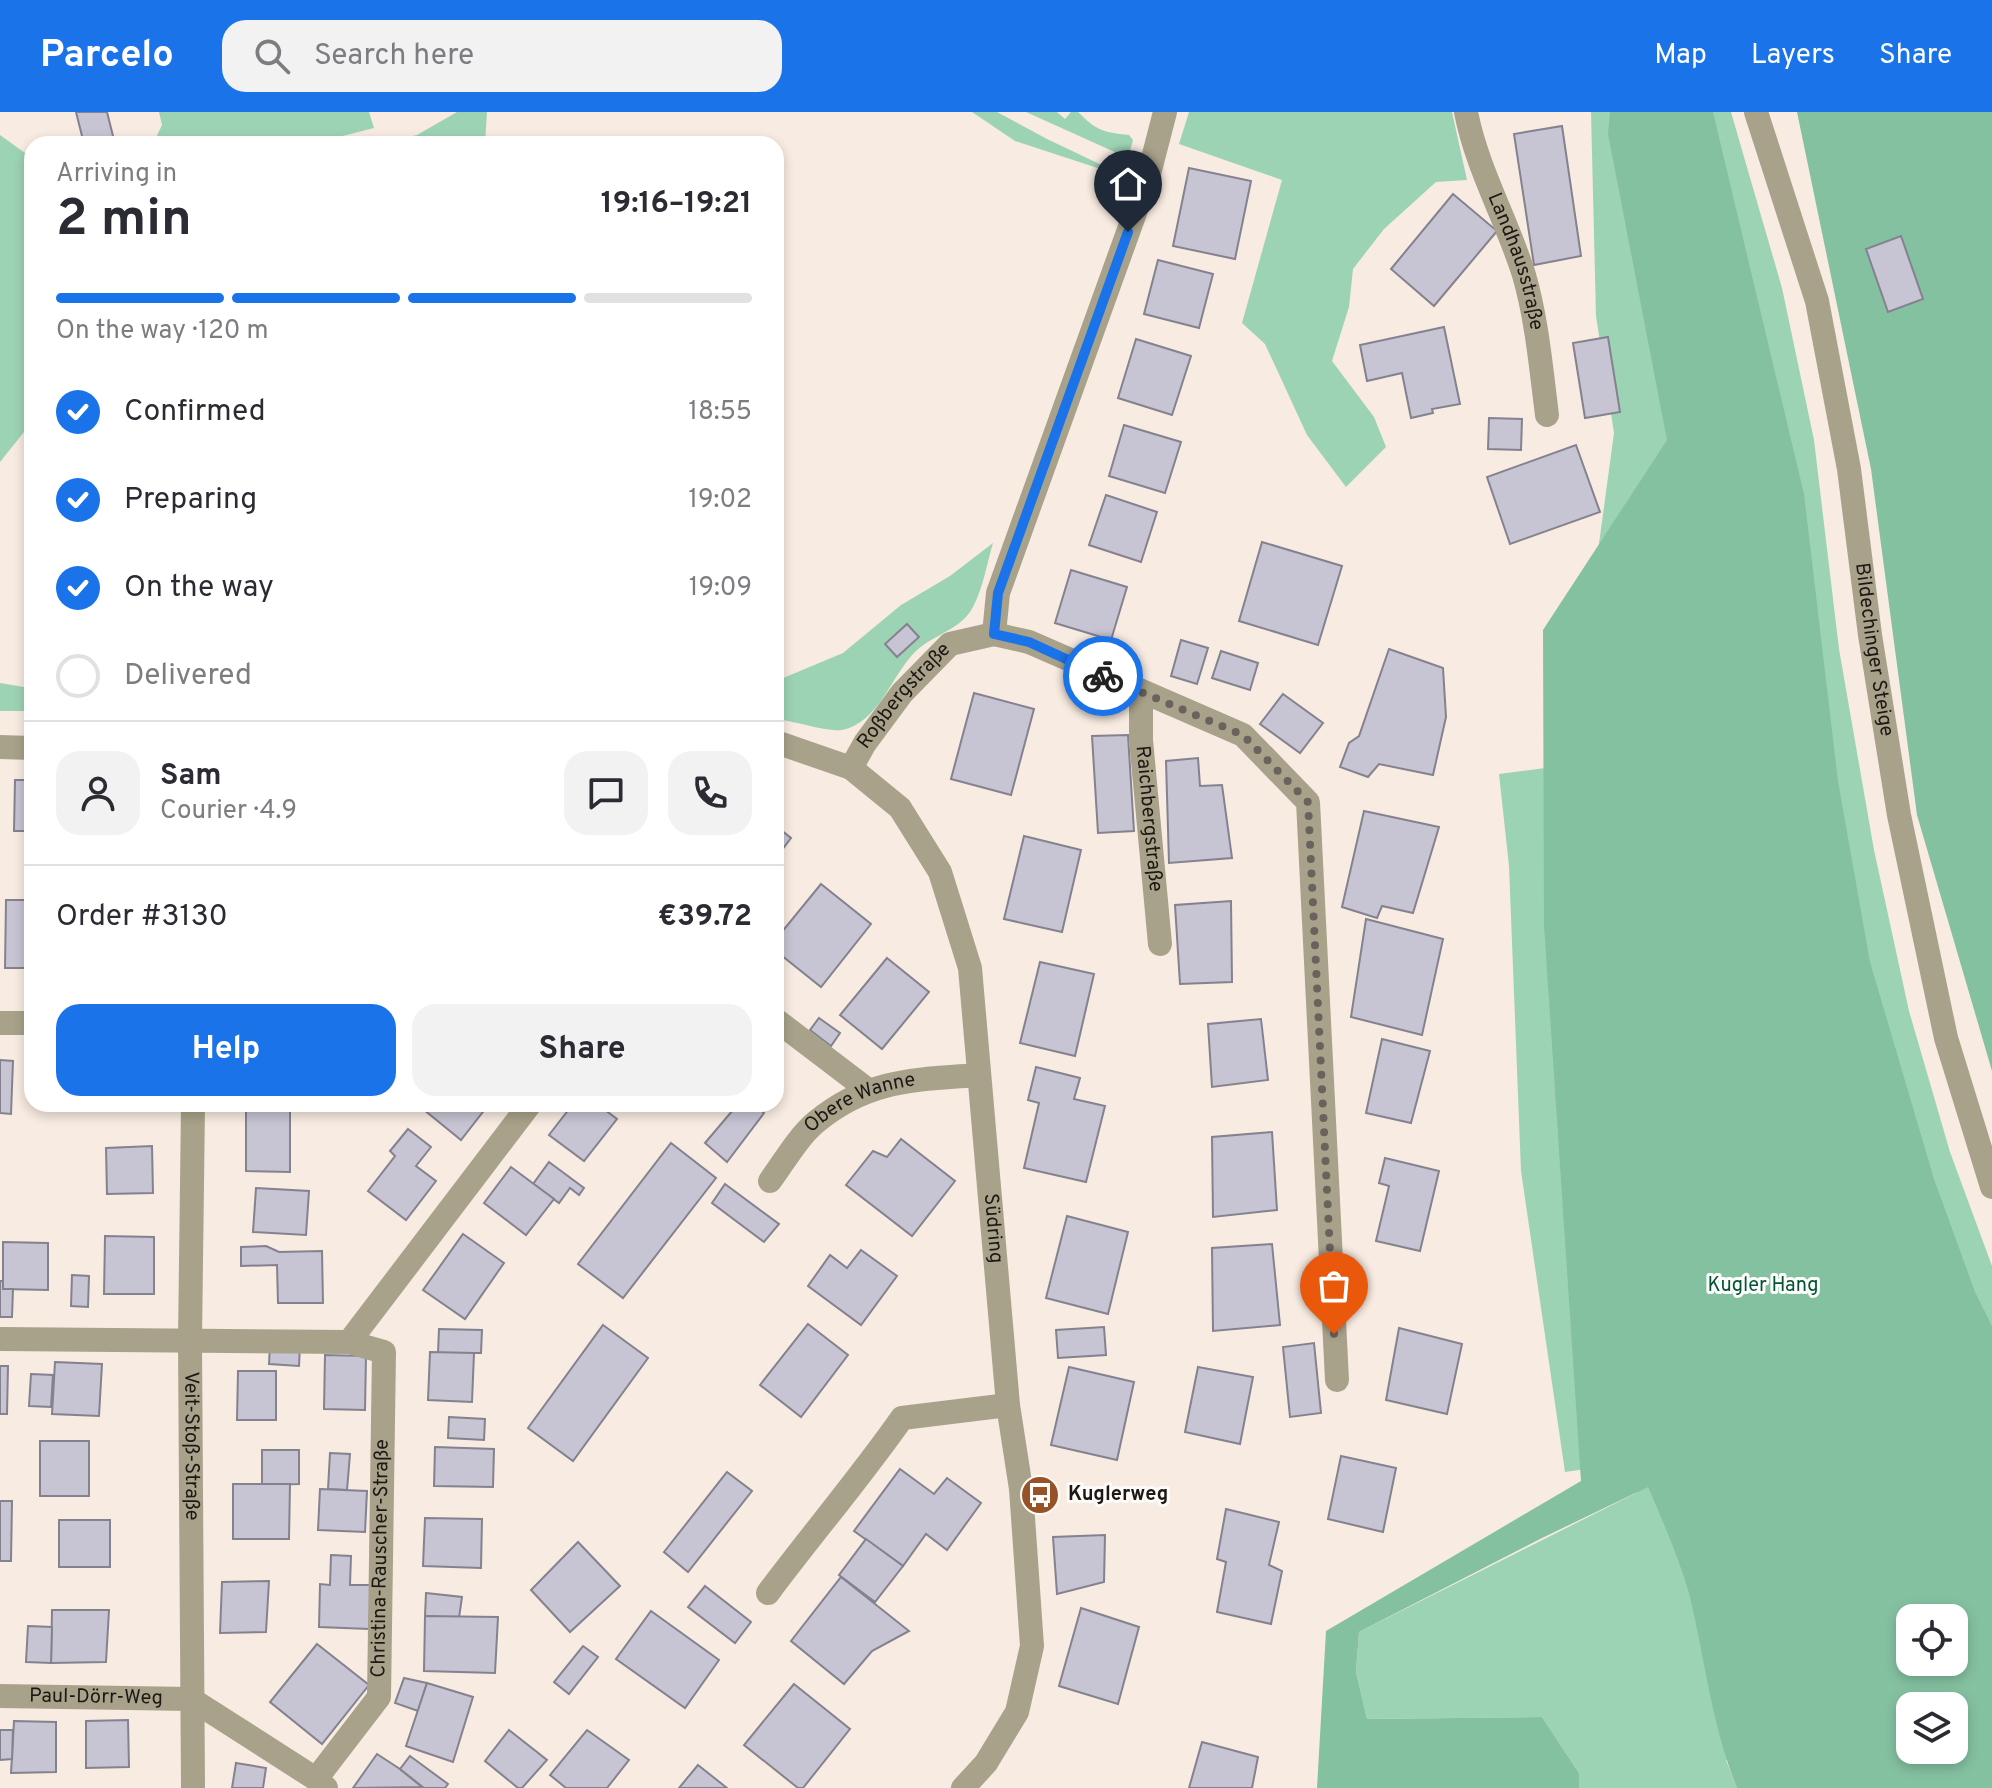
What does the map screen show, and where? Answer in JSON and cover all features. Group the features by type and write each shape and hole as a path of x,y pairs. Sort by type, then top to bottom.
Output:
{"street":[{"path":"1165,112 1149,174 998,593 994,634 1029,642 1243,735 1308,802 1337,1380"},
{"name":"Landhausstraße","path":"1466,112 1488,184 1531,300 1547,415"},
{"name":"Bildechinger Steige","path":"1756,112 1817,301 1849,469 1870,635 1899,815 1946,1038 1992,1187"},
{"name":"Roßbergstraße","path":"851,768 865,743 902,693 950,644 994,634"},
{"name":"Raichbergstraße","path":"1141,693 1141,740 1160,944"},
{"name":"Südring","path":"784,745 851,768 900,808 940,872 970,968 1008,1405 1021,1489 1032,1646 1017,1712 986,1763 963,1788"},
{"path":"0,747 24,748"},
{"path":"0,1023 24,1023"},
{"path":"784,1026 868,1090"},
{"name":"Obere Wanne","path":"770,1181 814,1124 868,1090 898,1081 978,1075"},
{"name":"Veit-Stoß-Straße","path":"193,1112 190,1342 193,1788"},
{"path":"349,1342 524,1112"},
{"name":"Christina-Rauscher-Straße","path":"0,1339 349,1342 384,1352 379,1697 321,1783 191,1699"},
{"path":"768,1593 902,1418 1008,1405"},
{"name":"Paul-Dörr-Weg","path":"0,1696 191,1699"}],"green space":[{"path":"159,112 369,112 374,128 342,136 157,136 162,125"},
{"path":"457,112 487,112 486,136 413,136"},
{"path":"972,112 997,112 1131,179 1015,141"},
{"path":"1026,112 1057,112 1065,119 1071,112 1078,112 1101,130 1129,135 1133,140 1128,158"},
{"path":"1189,112 1452,112 1467,180 1436,182 1384,229 1353,269 1349,307 1332,361 1374,417 1386,447 1346,487 1307,435 1265,344 1242,323 1282,180 1179,144"},
{"name":"Kugler Hang","path":"1591,112 1731,112 1782,288 1814,440 1839,649 1874,850 1909,1011 1950,1152 1992,1266 1992,1788 1726,1760 1737,1788 1579,1788 1579,1773 1542,1717 1367,1719 1356,1672 1359,1632 1636,1493 1627,1463 1565,1472 1521,1171 1509,866 1499,774 1569,765 1614,433 1596,316"},
{"name":"Kugler Hang","path":"1610,112 1713,112 1804,494 1838,781 1870,962 1934,1179 1975,1292 1992,1326 1992,1788 1737,1788 1715,1717 1686,1584 1648,1487 1359,1632 1356,1672 1367,1719 1542,1717 1579,1773 1579,1788 1317,1788 1326,1631 1581,1481 1544,925 1543,630 1667,440 1608,134"},
{"path":"1797,112 1992,112 1992,1071 1917,815 1871,469"},
{"path":"0,135 24,152 24,432 0,462"},
{"path":"993,543 980,592 968,615 916,651 866,718 842,730 784,721 784,678 843,653 901,605 950,576"},
{"path":"0,683 24,687 24,711 0,711"}],"building":[{"path":"76,112 107,112 113,136 82,136"},
{"path":"1562,126 1581,256 1534,265 1514,134"},
{"path":"1189,168 1251,181 1235,259 1173,246"},
{"path":"1453,194 1497,231 1434,306 1391,269"},
{"path":"1901,236 1923,299 1888,312 1866,249"},
{"path":"1158,260 1213,274 1199,328 1144,314"},
{"path":"1444,327 1460,404 1432,409 1433,413 1411,418 1402,373 1367,381 1360,345"},
{"path":"1608,337 1620,412 1585,418 1573,343"},
{"path":"1136,339 1191,356 1172,415 1118,398"},
{"path":"1489,418 1522,419 1521,450 1488,449"},
{"path":"1124,425 1181,442 1165,493 1109,476"},
{"path":"1576,445 1600,512 1510,544 1487,477"},
{"path":"1106,495 1157,512 1141,562 1089,545"},
{"path":"1262,542 1342,566 1318,645 1239,621"},
{"path":"1071,570 1127,587 1111,640 1055,623"},
{"path":"907,624 919,637 897,657 885,644"},
{"path":"1181,640 1208,648 1197,684 1171,676"},
{"path":"1389,649 1443,668 1446,717 1433,775 1379,764 1368,777 1340,767 1349,743 1359,736"},
{"path":"1221,651 1258,663 1250,690 1212,678"},
{"path":"974,693 1034,709 1011,795 951,779"},
{"path":"1283,694 1323,723 1300,753 1260,724"},
{"path":"1128,735 1134,831 1098,833 1092,736"},
{"path":"1198,758 1200,786 1222,785 1232,858 1169,863 1166,761"},
{"path":"15,780 24,780 24,831 14,831"},
{"path":"1364,811 1439,827 1413,913 1382,906 1377,918 1342,907"},
{"path":"784,832 791,838 784,847"},
{"path":"1024,836 1081,850 1062,932 1004,919"},
{"path":"821,884 871,924 821,987 784,957 784,929"},
{"path":"6,900 24,900 24,968 5,968"},
{"path":"1231,901 1232,982 1180,984 1175,905"},
{"path":"1366,919 1443,939 1422,1035 1351,1017"},
{"path":"887,958 929,992 882,1049 840,1015"},
{"path":"1040,962 1094,974 1075,1056 1020,1043"},
{"path":"819,1018 840,1033 831,1046 810,1030"},
{"path":"1261,1019 1268,1080 1212,1087 1208,1024"},
{"path":"1382,1039 1430,1051 1411,1123 1366,1113"},
{"path":"0,1060 13,1061 11,1114 0,1113"},
{"path":"1036,1067 1080,1078 1074,1099 1105,1106 1086,1182 1024,1168 1039,1103 1028,1100"},
{"path":"246,1112 290,1112 290,1172 246,1171"},
{"path":"427,1112 483,1112 461,1140"},
{"path":"567,1112 608,1112 617,1119 584,1161 549,1135"},
{"path":"731,1112 764,1113 727,1162 705,1143"},
{"path":"408,1129 431,1147 416,1166 436,1181 406,1220 368,1191 395,1156 390,1151"},
{"path":"1272,1132 1277,1210 1213,1217 1212,1137"},
{"path":"901,1139 955,1181 912,1236 846,1185 873,1151 887,1157"},
{"path":"671,1143 716,1178 623,1298 578,1264"},
{"path":"152,1146 153,1193 107,1194 106,1148"},
{"path":"1385,1158 1439,1171 1420,1251 1376,1241 1389,1186 1379,1183"},
{"path":"549,1162 584,1188 579,1195 570,1188 559,1203 533,1184"},
{"path":"511,1167 554,1199 526,1235 484,1203"},
{"path":"725,1184 779,1224 764,1242 712,1203"},
{"path":"256,1188 309,1191 306,1235 253,1232"},
{"path":"1067,1216 1128,1232 1108,1314 1046,1298"},
{"path":"463,1234 504,1263 465,1319 423,1290"},
{"path":"105,1236 154,1237 154,1294 104,1294"},
{"path":"3,1242 48,1243 48,1290 3,1289"},
{"path":"1272,1244 1280,1325 1213,1331 1212,1248"},
{"path":"266,1246 279,1252 322,1251 323,1303 278,1303 277,1265 241,1266 241,1247"},
{"path":"861,1250 897,1276 861,1325 808,1286 830,1255 847,1268"},
{"path":"72,1275 89,1276 88,1307 71,1306"},
{"path":"0,1281 3,1281 3,1289 13,1289 12,1317 0,1317"},
{"path":"808,1324 848,1355 801,1417 760,1385"},
{"path":"603,1325 648,1358 573,1461 528,1428"},
{"path":"1104,1327 1106,1355 1058,1358 1056,1330"},
{"path":"1399,1328 1462,1344 1447,1414 1386,1400"},
{"path":"439,1329 482,1330 481,1353 438,1353"},
{"path":"1314,1343 1321,1413 1290,1417 1283,1347"},
{"path":"270,1345 300,1346 299,1366 269,1364"},
{"path":"430,1352 474,1353 472,1402 428,1400"},
{"path":"325,1355 366,1356 365,1410 324,1409"},
{"path":"55,1362 102,1364 99,1416 52,1414"},
{"path":"0,1366 8,1366 7,1414 0,1414"},
{"path":"1069,1367 1134,1382 1117,1460 1051,1445"},
{"path":"1198,1367 1253,1377 1240,1444 1185,1432"},
{"path":"238,1371 276,1371 276,1420 237,1420"},
{"path":"31,1374 53,1375 51,1407 29,1406"},
{"path":"449,1417 485,1419 484,1440 448,1438"},
{"path":"40,1441 89,1441 89,1496 40,1496"},
{"path":"435,1447 494,1449 493,1487 434,1486"},
{"path":"262,1450 299,1450 299,1484 262,1485"},
{"path":"330,1453 350,1454 347,1490 328,1489"},
{"path":"1341,1456 1396,1468 1383,1532 1328,1519"},
{"path":"900,1469 934,1494 947,1478 981,1503 947,1550 926,1534 903,1566 854,1531"},
{"path":"727,1472 752,1491 688,1572 664,1552"},
{"path":"233,1484 290,1484 289,1539 233,1539"},
{"path":"320,1489 367,1491 365,1532 318,1530"},
{"path":"0,1501 12,1501 11,1561 0,1561"},
{"path":"1226,1509 1279,1522 1269,1565 1282,1571 1271,1624 1217,1612 1226,1562 1217,1559"},
{"path":"425,1518 482,1519 481,1568 423,1566"},
{"path":"59,1520 110,1520 110,1567 59,1567"},
{"path":"1105,1535 1104,1582 1057,1594 1053,1537"},
{"path":"866,1539 903,1566 875,1602 839,1575"},
{"path":"578,1542 620,1586 570,1632 531,1590"},
{"path":"331,1555 351,1556 350,1585 371,1585 369,1629 319,1627 320,1584 330,1585"},
{"path":"841,1577 909,1631 872,1651 844,1684 791,1641"},
{"path":"269,1581 266,1632 220,1633 222,1582"},
{"path":"705,1586 751,1622 735,1643 688,1607"},
{"path":"426,1593 462,1597 459,1618 425,1616"},
{"path":"1081,1608 1139,1627 1118,1704 1059,1686"},
{"path":"52,1610 109,1610 106,1662 51,1663"},
{"path":"651,1611 719,1660 685,1708 616,1659"},
{"path":"425,1616 498,1617 495,1673 424,1671"},
{"path":"28,1626 52,1627 51,1663 26,1662"},
{"path":"317,1644 369,1685 322,1744 270,1702"},
{"path":"583,1646 598,1657 569,1694 554,1682"},
{"path":"404,1678 427,1683 418,1711 395,1703"},
{"path":"427,1683 473,1697 453,1762 406,1746"},
{"path":"794,1684 850,1729 803,1788 798,1788 744,1745"},
{"path":"128,1720 129,1767 86,1768 86,1721"},
{"path":"14,1721 56,1722 56,1772 11,1773"},
{"path":"0,1730 13,1730 12,1759 0,1760"},
{"path":"509,1730 547,1760 522,1788 485,1761"},
{"path":"587,1730 629,1760 607,1788 566,1788 550,1775"},
{"path":"1202,1742 1258,1757 1252,1788 1189,1788"},
{"path":"377,1754 400,1769 422,1787 353,1788"},
{"path":"410,1756 448,1784 445,1788 424,1788 400,1769"},
{"path":"236,1763 266,1768 263,1788 232,1788"},
{"path":"698,1765 727,1788 679,1788"}],"way so far":[{"path":"1103,676 1243,735 1308,802 1334,1334"}],"place":[{"name":"Kuglerweg","path":"1040,1495"}],"route":[{"path":"1103,676 1029,642 994,634 998,593 1128,232"}]}
